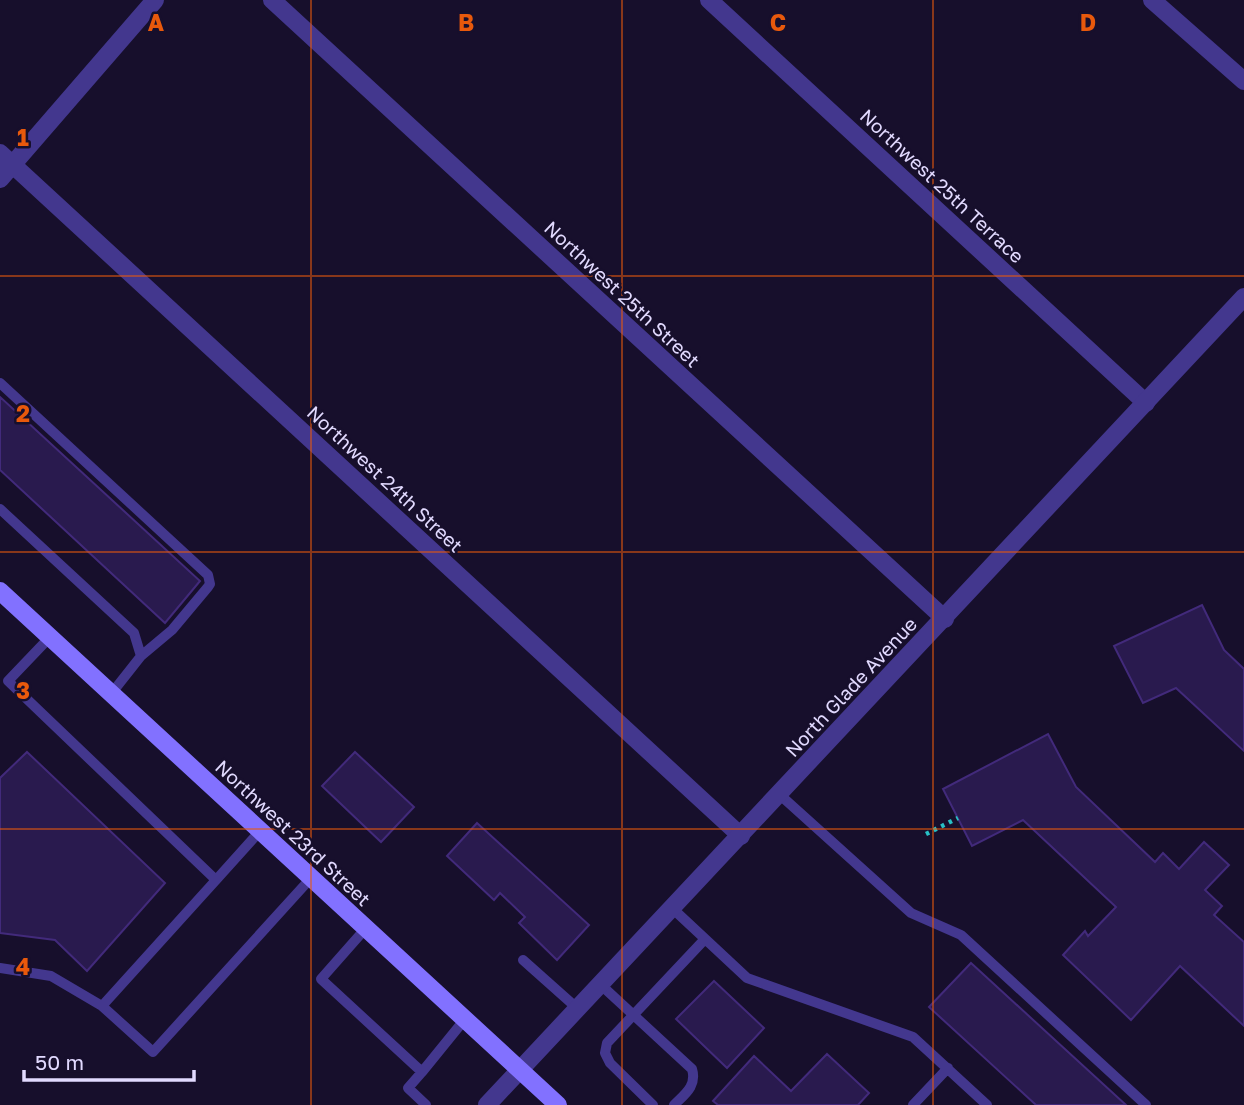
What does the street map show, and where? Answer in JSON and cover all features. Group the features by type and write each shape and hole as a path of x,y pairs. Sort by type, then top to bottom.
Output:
{"main road":[{"name":"Northwest 23rd Street","path":"0,591 558,1105"}],"street":[{"path":"0,179 6,159 155,0"},
{"name":"Northwest 25th Street","path":"272,0 944,618"},
{"name":"Northwest 25th Terrace","path":"709,0 1146,403"},
{"path":"1152,0 1244,81"},
{"name":"Northwest 24th Street","path":"6,159 741,836"},
{"name":"North Glade Avenue","path":"487,1105 1244,297"}],"lane":[{"path":"0,383 208,575 208,587 172,630 141,656 111,694"},
{"path":"0,509 134,633 141,656"},
{"path":"0,691 50,637"},
{"path":"8,681 216,880"},
{"path":"779,794 911,913 961,935 1146,1105"},
{"path":"102,1006 260,831"},
{"path":"0,968 51,976 102,1006 153,1052 311,877"},
{"path":"672,908 747,978 913,1037 987,1105"},
{"path":"366,928 321,979 422,1072"},
{"path":"653,1105 610,1063 605,1053 607,1043 705,939"},
{"path":"523,960 578,1009"},
{"path":"601,985 692,1069 692,1086 674,1105"},
{"path":"426,1105 408,1088 465,1019"},
{"path":"913,1105 947,1068"}],"path":[{"path":"926,834 958,818"}],"building":[{"path":"0,397 200,581 165,623 0,470"},
{"path":"1202,605 1224,650 1244,669 1244,751 1176,688 1143,703 1114,646"},
{"path":"1048,734 1076,787 1155,862 1163,853 1179,869 1204,842 1229,865 1205,890 1222,906 1214,915 1244,942 1244,1026 1180,966 1131,1020 1063,955 1085,931 1088,936 1116,907 1023,820 972,846 943,789"},
{"path":"27,752 165,883 87,971 55,940 0,933 0,778"},
{"path":"355,752 414,807 381,842 322,786"},
{"path":"477,823 589,925 557,960 519,923 525,917 500,893 494,900 447,856"},
{"path":"971,963 1126,1105 1036,1105 929,1007"},
{"path":"714,981 764,1028 727,1068 676,1019"},
{"path":"827,1054 869,1093 858,1105 718,1105 713,1101 754,1056 791,1091"}]}
